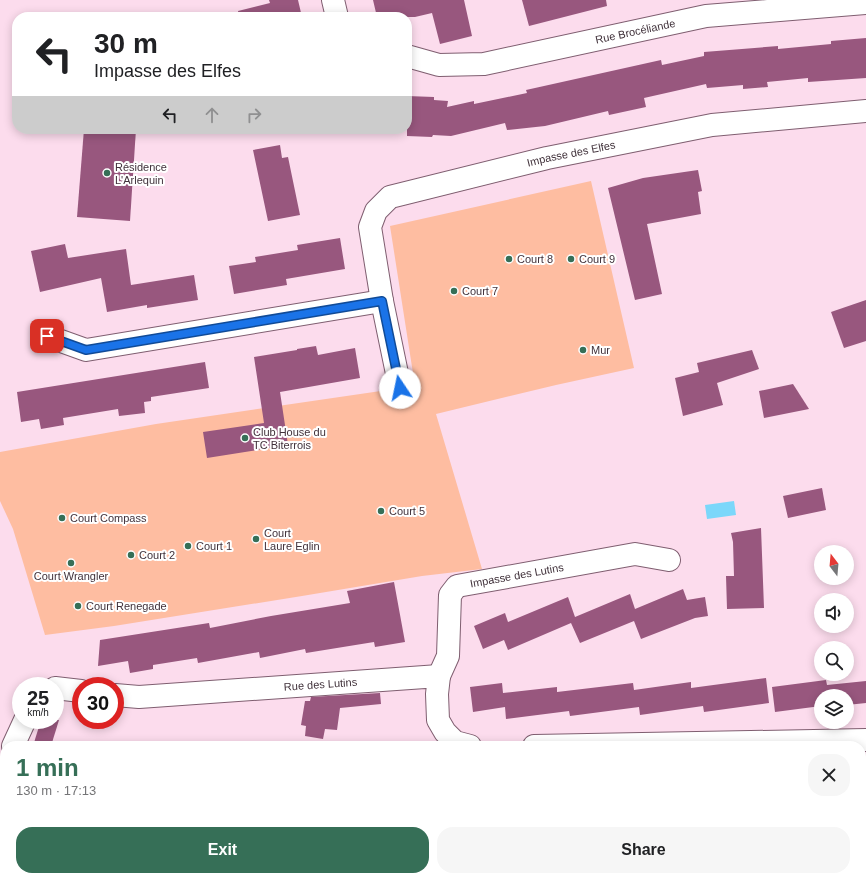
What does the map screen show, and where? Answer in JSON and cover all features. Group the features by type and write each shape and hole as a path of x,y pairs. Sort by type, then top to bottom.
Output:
{"street":[{"path":"333,0 336,12"},
{"name":"Rue Brocéliande","path":"412,57 439,64 484,64 706,16 866,3"},
{"name":"Impasse des Elfes","path":"400,388 382,301 370,227 376,211 390,197 548,158 712,125 866,111"},
{"path":"47,336 86,350 382,301"},
{"name":"Impasse des Lutins","path":"438,676 448,656 450,595 457,586 635,554 669,560"},
{"path":"438,676 438,720 445,732 454,741"},
{"name":"Rue des Lutins","path":"124,696 139,697 438,676"},
{"path":"15,741 21,729"},
{"path":"811,741 866,740"}],"shaded area":[{"path":"591,181 634,368 436,414 482,569 422,576 114,626 45,635 13,529 0,501 0,452 156,424 415,386 390,226"}],"water":[{"path":"734,501 736,515 707,519 705,505"}],"building":[{"path":"269,0 298,0 301,12 238,12 238,11 270,3"},
{"path":"373,0 464,0 472,36 440,44 432,13 412,17 412,12 376,12"},
{"path":"522,0 606,0 607,6 529,26"},
{"path":"866,38 866,78 808,82 808,78 767,82 768,87 743,89 743,85 707,88 706,84 644,98 646,107 609,115 608,111 545,126 507,130 505,123 451,136 407,136 407,134 412,134 412,96 434,97 434,100 448,101 447,107 474,101 474,104 527,93 526,90 661,60 662,65 704,56 704,52 778,46 778,49 831,44 831,41"},
{"name":"Résidence L'Arlequin","path":"84,134 136,134 130,221 77,217"},
{"path":"280,145 282,158 288,157 300,215 268,221 253,150"},
{"path":"698,170 702,191 698,192 701,214 647,224 662,294 635,300 608,188 643,178"},
{"path":"340,238 345,269 286,279 287,285 234,294 229,266 256,262 255,257 298,250 297,245"},
{"path":"65,244 68,258 126,249 131,285 194,275 198,300 147,308 147,305 107,312 101,278 40,292 31,251"},
{"path":"866,300 866,341 844,348 831,312"},
{"path":"316,346 318,355 355,348 360,378 280,392 288,445 207,458 203,432 264,423 254,357"},
{"path":"752,350 759,369 717,383 723,405 683,416 675,378 699,372 697,363"},
{"path":"205,362 209,388 151,397 151,401 144,402 145,413 119,416 118,409 63,418 64,425 41,429 39,419 21,422 17,392"},
{"path":"793,384 809,409 764,418 759,391"},
{"path":"822,488 826,510 788,518 783,496"},
{"path":"761,528 764,608 727,609 726,576 734,576 733,542 731,533"},
{"path":"394,582 405,642 375,647 374,642 306,653 305,649 260,658 259,652 198,663 197,658 153,665 153,669 130,673 128,661 98,666 100,640 209,623 210,628 350,603 347,591"},
{"path":"683,589 687,600 705,597 708,616 695,618 641,639 634,621 580,643 571,623 508,650 504,640 483,649 474,626 505,613 508,622 568,597 575,617 630,594 635,609"},
{"path":"766,678 769,703 704,712 703,706 640,715 639,707 570,716 569,711 506,719 505,707 473,712 470,687 502,683 503,693 557,687 557,692 633,683 634,690 691,682 691,688"},
{"path":"818,681 826,681 827,685 866,681 866,703 854,704 854,689 814,689 814,707 775,712 772,687"},
{"path":"380,693 381,704 340,708 337,730 325,729 323,739 305,736 306,726 301,725 305,701 310,701 311,697"},
{"path":"38,729 56,729 53,741 35,741"}],"place":[{"name":"Résidence L'Arlequin","path":"107,173"},
{"name":"Court 8","path":"509,259"},
{"name":"Court 9","path":"571,259"},
{"name":"Court 7","path":"454,291"},
{"name":"Mur","path":"583,350"},
{"name":"Club House du TC Biterrois","path":"245,438"},
{"name":"Court 5","path":"381,511"},
{"name":"Court Compass","path":"62,518"},
{"name":"Court Laure Eglin","path":"256,539"},
{"name":"Court 1","path":"188,546"},
{"name":"Court 2","path":"131,555"},
{"name":"Court Wrangler","path":"71,563"},
{"name":"Court Renegade","path":"78,606"}],"route":[{"path":"47,336 86,350 382,301 400,388"}]}
